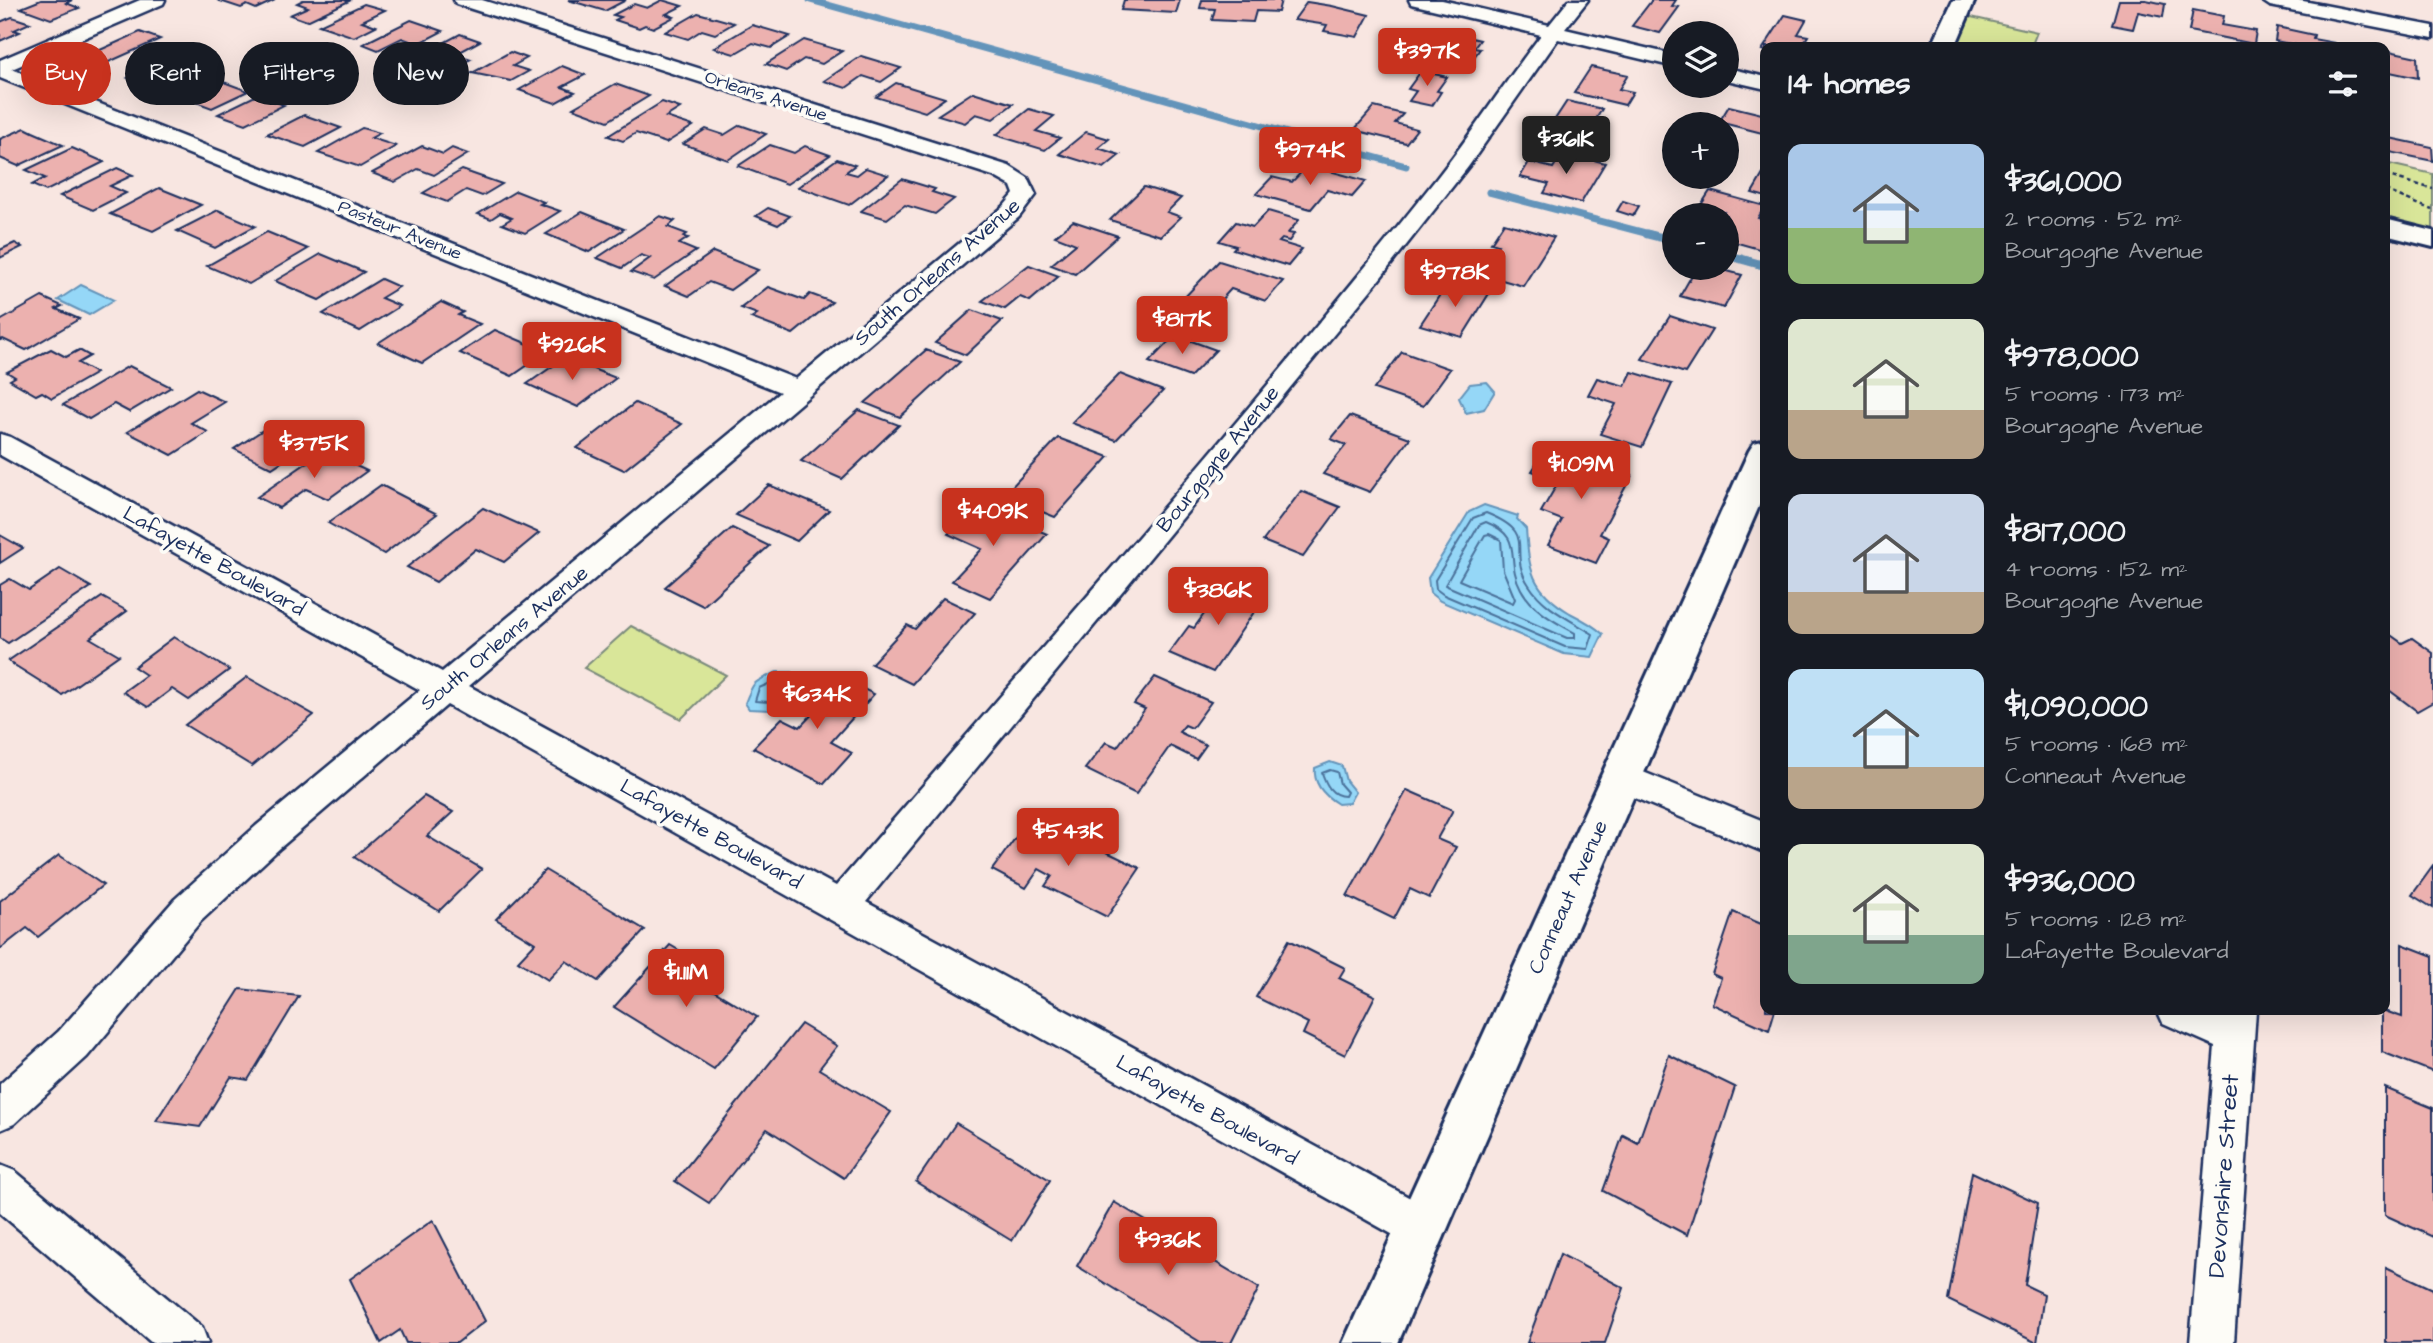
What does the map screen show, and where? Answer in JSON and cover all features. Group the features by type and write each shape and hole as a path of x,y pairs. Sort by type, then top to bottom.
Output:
{"street":[{"path":"0,69 156,0"},
{"name":"Orleans Avenue","path":"463,0 1001,171 1016,177 1024,187"},
{"path":"1418,0 1662,58"},
{"name":"Bourgogne Avenue","path":"841,906 1155,536 1429,202 1552,32 1579,0"},
{"path":"1945,42 1964,0"},
{"path":"2270,0 2433,32"},
{"name":"Pasteur Avenue","path":"0,69 800,390"},
{"path":"1739,77 1760,82"},
{"name":"South Orleans Avenue","path":"0,1111 73,1044 188,910 268,837 1011,212 1025,195 1024,187"},
{"path":"2390,229 2433,239"},
{"name":"Lafayette Boulevard","path":"0,443 1421,1227"},
{"name":"Conneaut Avenue","path":"1370,1343 1760,465"},
{"path":"1621,778 1760,836"},
{"path":"2201,1015 2236,1022"},
{"name":"Devonshire Street","path":"2212,1343 2236,1022"},
{"path":"0,1186 186,1343"}],"path":[{"path":"2390,176 2433,189"},
{"path":"2390,192 2433,210"}],"green space":[{"path":"1958,14 2037,32 2033,42 1945,42"},
{"path":"2390,164 2433,174 2433,239 2390,228"},
{"path":"631,626 726,675 681,719 584,668"}],"water":[{"path":"81,285 114,300 89,315 58,300"},
{"path":"1487,382 1495,391 1484,409 1466,413 1459,398 1470,384"},
{"path":"1484,505 1518,516 1517,519 1526,529 1531,568 1540,587 1557,604 1603,634 1592,657 1564,654 1440,601 1430,593 1428,578 1469,512"},
{"path":"777,672 792,672 798,676 800,687 771,710 749,709 745,703 753,685"},
{"path":"1330,762 1342,766 1346,781 1355,792 1349,803 1338,804 1324,794 1318,785 1315,768"}],"building":[{"path":"41,0 72,0 66,3 79,8 51,19 21,8"},
{"path":"217,0 275,0 256,9 247,5 241,8"},
{"path":"303,0 351,0 307,21 290,15 308,7 297,3"},
{"path":"568,0 626,0 605,11"},
{"path":"662,0 682,6 666,14 674,17 653,28 645,25 639,28 615,20 621,17 613,15 634,4 647,8"},
{"path":"1124,0 1180,0 1176,13 1121,10"},
{"path":"1202,0 1281,0 1278,12 1256,11 1253,22 1212,20 1215,9 1200,8"},
{"path":"1652,0 1676,0 1672,6 1679,7 1669,21 1662,21 1660,33 1632,26"},
{"path":"2119,0 2146,0 2165,4 2163,17 2138,12 2133,29 2112,25"},
{"path":"1307,2 1369,15 1357,37 1324,31 1327,25 1294,20"},
{"path":"364,4 385,10 362,21 376,26 354,37 319,25"},
{"path":"2193,10 2224,16 2222,25 2256,31 2254,42 2244,42 2189,31"},
{"path":"698,13 734,23 715,34 702,30 688,39 665,32"},
{"path":"1785,15 1806,20 1798,34 1808,36 1804,42 1767,42"},
{"path":"12,17 30,23 14,30 20,32 0,41 0,22"},
{"path":"411,20 443,31 422,42 402,38 394,42 373,42 373,48 363,44"},
{"path":"752,25 790,36 771,48 753,43 734,54 714,48"},
{"path":"2277,27 2314,35 2313,39 2330,42 2280,42 2275,41"},
{"path":"140,32 160,39 153,42 125,42 125,55 111,61 111,45"},
{"path":"1450,33 1480,40 1474,48 1480,49 1468,65 1432,57"},
{"path":"460,34 480,41 469,47 469,42 445,42"},
{"path":"804,40 842,51 822,64 804,59 786,71 766,64"},
{"path":"2390,51 2417,57 2418,78 2390,72"},
{"path":"510,52 527,58 513,66 529,71 511,81 472,73"},
{"path":"861,56 901,68 881,82 863,76 846,88 824,81"},
{"path":"562,66 585,75 562,87 575,92 555,103 519,90"},
{"path":"1591,67 1628,75 1619,89 1633,92 1625,105 1574,93"},
{"path":"1421,71 1447,77 1437,91 1441,92 1432,106 1409,101 1416,91 1408,89"},
{"path":"225,82 239,88 239,95 225,102"},
{"path":"896,83 945,98 925,112 876,97"},
{"path":"615,84 649,96 608,121 573,108"},
{"path":"973,92 1013,104 993,119 976,114 965,123 938,115"},
{"path":"1567,101 1602,109 1579,148 1542,139"},
{"path":"662,102 680,108 666,117 693,126 666,143 636,133 623,141 608,136"},
{"path":"239,104 284,105 246,124 218,114"},
{"path":"1729,106 1760,114 1760,132 1739,127 1739,112 1725,112"},
{"path":"1374,107 1403,114 1395,123 1417,129 1406,143 1354,130"},
{"path":"1029,109 1054,116 1036,131 1060,138 1045,150 996,135"},
{"path":"304,115 341,128 305,147 267,134"},
{"path":"740,125 766,134 728,160 683,144 706,129 724,135"},
{"path":"25,128 63,145 18,166 0,158 0,139"},
{"path":"362,128 380,133 371,138 396,146 360,167 318,153"},
{"path":"1086,132 1109,139 1098,148 1120,155 1104,168 1059,154"},
{"path":"2390,138 2432,147 2433,161 2390,152"},
{"path":"770,145 794,153 805,146 830,155 787,184 738,166"},
{"path":"422,146 443,154 452,148 468,154 434,175 418,169 395,182 372,173"},
{"path":"72,148 104,162 46,191 32,185 45,178 26,170"},
{"path":"1563,152 1605,163 1581,203 1544,193 1549,184 1520,177 1529,162 1553,168"},
{"path":"837,159 855,165 846,172 857,175 866,168 888,175 849,205 798,187"},
{"path":"1308,165 1366,181 1352,197 1327,190 1311,209 1256,194 1272,177 1292,182"},
{"path":"117,168 133,175 110,186 126,193 93,210 60,196"},
{"path":"462,170 502,184 482,196 466,190 447,202 423,193"},
{"path":"902,179 935,189 932,192 954,199 935,214 905,205 887,219 861,211"},
{"path":"1760,179 1760,195 1752,193"},
{"path":"1144,187 1181,198 1167,212 1181,217 1161,236 1110,220"},
{"path":"159,188 201,205 153,231 110,214"},
{"path":"516,191 560,211 525,233 502,224 512,218 500,213 491,219 478,214"},
{"path":"1710,191 1760,205 1760,249 1739,243 1739,203 1702,203"},
{"path":"1623,201 1639,206 1633,216 1617,211"},
{"path":"768,208 790,216 778,225 756,216"},
{"path":"218,210 255,226 215,248 177,231"},
{"path":"1268,211 1299,220 1288,233 1294,234 1289,241 1282,239 1279,242 1302,249 1288,266 1233,249 1236,246 1219,241 1236,222 1253,227"},
{"path":"582,212 624,229 589,252 546,234"},
{"path":"660,216 675,221 668,227 687,234 683,237 688,238 679,244 696,251 654,280 631,272 650,258 641,255 622,268 597,258"},
{"path":"1073,221 1118,236 1075,274 1051,265 1076,244 1055,236"},
{"path":"1504,223 1554,237 1523,286 1460,268 1473,249 1492,254 1498,245 1491,243"},
{"path":"267,232 308,249 249,284 207,266"},
{"path":"15,243 22,247 0,258 0,250"},
{"path":"713,252 758,270 730,290 709,282 689,296 665,286"},
{"path":"321,254 364,272 319,300 275,281"},
{"path":"1219,261 1283,281 1266,301 1231,289 1210,312 1180,302"},
{"path":"1029,265 1059,276 1030,301 1020,297 1005,309 982,301"},
{"path":"1739,274 1742,275 1724,308 1680,296 1689,280 1739,280"},
{"path":"381,279 399,287 381,298 400,306 360,331 323,314"},
{"path":"1449,281 1490,292 1462,337 1420,325"},
{"path":"768,287 804,300 810,294 832,302 793,334 751,318 757,314 741,308"},
{"path":"42,297 62,306 56,309 79,319 26,350 0,340 0,321"},
{"path":"441,302 463,312 458,315 480,324 422,363 378,343"},
{"path":"972,310 1002,321 966,355 935,343"},
{"path":"1670,316 1712,330 1685,373 1642,359"},
{"path":"495,330 547,352 512,376 460,353"},
{"path":"1175,335 1216,350 1190,377 1149,362"},
{"path":"51,349 66,357 79,350 90,356 78,363 96,373 52,398 42,392 36,395 10,380 15,377 7,372"},
{"path":"926,350 960,362 900,417 865,403"},
{"path":"1402,352 1450,369 1423,406 1374,389"},
{"path":"566,357 616,378 578,407 527,384"},
{"path":"129,366 171,387 129,412 114,404 89,419 63,405"},
{"path":"1632,372 1672,384 1642,447 1600,434 1616,404 1588,395 1597,378 1625,386"},
{"path":"1120,374 1163,391 1116,440 1072,423"},
{"path":"197,389 225,402 191,423 208,432 172,455 127,432"},
{"path":"635,403 682,424 624,470 577,448"},
{"path":"859,410 899,425 842,479 801,461"},
{"path":"1350,416 1410,438 1370,492 1323,474 1346,445 1331,439"},
{"path":"269,426 307,445 272,468 234,449"},
{"path":"1058,438 1109,457 1055,517 1003,496"},
{"path":"1548,446 1632,475 1600,534 1609,538 1596,563 1548,545 1562,520 1541,512 1559,481 1532,471"},
{"path":"324,451 367,471 328,499 306,489 279,508 257,497"},
{"path":"381,485 437,514 384,554 328,523"},
{"path":"769,485 829,510 797,541 736,515"},
{"path":"1301,491 1340,507 1303,557 1263,541"},
{"path":"976,504 1047,534 990,598 952,581 982,549 948,534"},
{"path":"483,508 539,533 504,562 476,549 436,582 407,567"},
{"path":"732,528 769,546 703,606 665,587"},
{"path":"0,535 23,548 0,563"},
{"path":"60,569 91,587 8,643 0,638 0,585 10,579 29,590"},
{"path":"1227,582 1265,596 1213,672 1169,653 1189,626 1194,628"},
{"path":"102,597 127,611 90,638 119,655 62,695 8,661"},
{"path":"943,598 975,613 912,684 871,664 907,625 915,629"},
{"path":"2390,635 2402,643 2412,638 2433,653 2433,702 2417,711 2390,691"},
{"path":"174,637 229,670 189,700 172,689 148,707 123,692 146,675 134,667"},
{"path":"830,673 874,694 831,742 852,753 824,784 753,748 782,718 800,727 824,702 810,695"},
{"path":"247,677 314,715 252,766 185,725"},
{"path":"1155,677 1211,702 1192,728 1185,725 1179,732 1206,745 1196,759 1170,746 1136,794 1085,769 1106,742 1117,747 1145,709 1134,704"},
{"path":"1407,790 1453,810 1437,839 1456,847 1429,898 1410,889 1394,919 1347,896"},
{"path":"424,796 453,812 427,836 482,869 439,911 354,857"},
{"path":"1027,822 1078,846 1082,840 1140,868 1107,917 1045,886 1052,876 1039,869 1026,888 992,870"},
{"path":"59,855 103,885 38,937 27,928 0,949 0,901"},
{"path":"2433,866 2433,908 2412,895"},
{"path":"545,870 645,930 598,981 566,961 548,980 518,961 535,943 496,919"},
{"path":"1733,912 1760,923 1760,1015 1774,1015 1769,1030 1712,1004 1721,978 1712,974"},
{"path":"1289,940 1345,968 1339,978 1375,996 1345,1055 1303,1034 1308,1023 1256,997"},
{"path":"2402,944 2433,956 2433,1072 2382,1052 2382,1015 2390,1015 2390,1013 2402,1017"},
{"path":"670,945 702,964 691,977 757,1017 714,1069 614,1007"},
{"path":"240,989 299,996 248,1080 231,1077 200,1127 156,1121"},
{"path":"801,1024 837,1046 819,1069 891,1112 844,1178 767,1129 709,1203 675,1181"},
{"path":"1669,1055 1735,1087 1687,1235 1603,1191 1623,1135 1638,1143"},
{"path":"2385,1088 2433,1108 2433,1237 2385,1215"},
{"path":"956,1123 1050,1180 1012,1241 916,1182"},
{"path":"1972,1172 2038,1203 2025,1285 2044,1294 2037,1343 1948,1300"},
{"path":"1114,1202 1259,1288 1231,1343 1202,1343 1077,1266"},
{"path":"433,1220 485,1321 457,1343 406,1343 400,1330 381,1343 350,1279"},
{"path":"1560,1254 1624,1288 1605,1343 1527,1343"},
{"path":"2386,1267 2433,1289 2433,1343 2386,1343"}],"waterway":[{"path":"810,0 1406,166"},
{"path":"1489,192 1653,235"},
{"path":"1647,234 1662,238"},
{"path":"1739,258 1760,264"}]}
